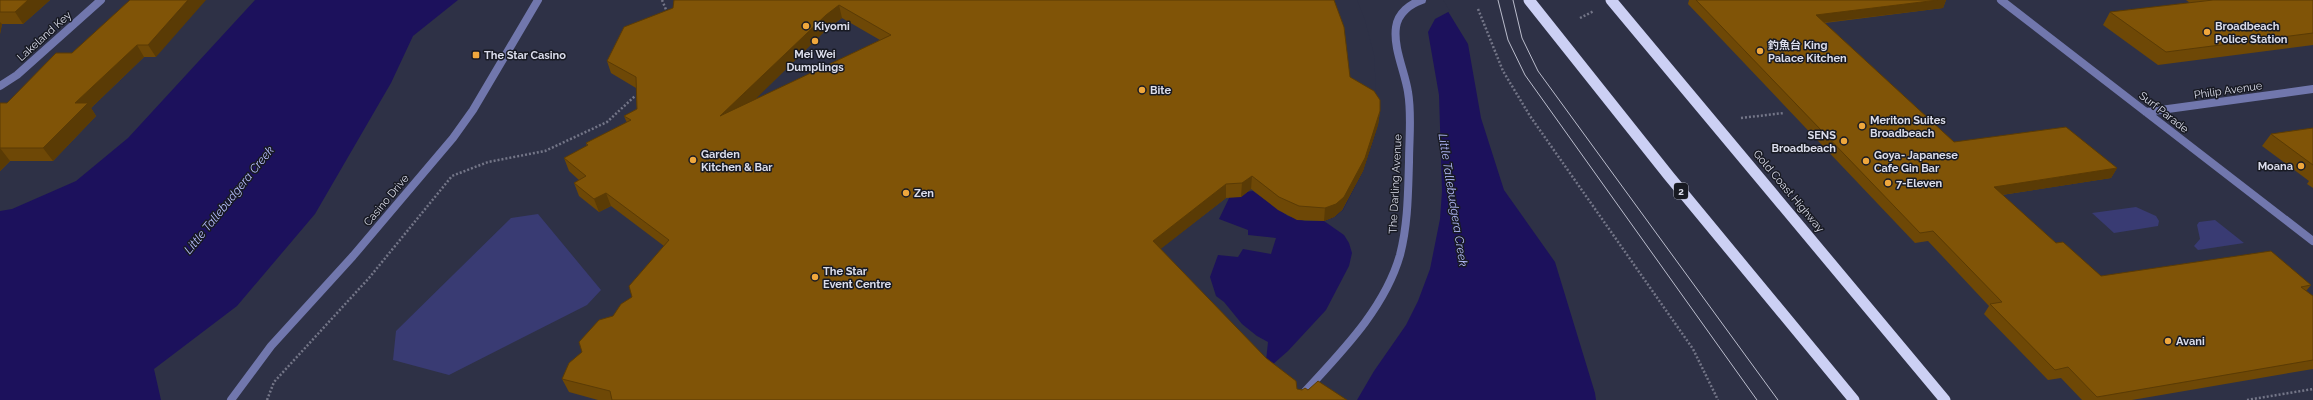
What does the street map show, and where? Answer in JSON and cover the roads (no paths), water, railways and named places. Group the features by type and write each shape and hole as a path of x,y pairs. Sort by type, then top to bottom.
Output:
{"highway":[{"name":"2","path":"1529,0 1664,170 1854,400"},
{"name":"Gold Coast Highway","path":"1611,0 1945,400"}],"street":[{"name":"Lakeland Key","path":"0,86 17,75 101,0"},
{"name":"Casino Drive","path":"231,400 271,346 353,256 452,138 473,110 538,0"},
{"name":"The Darling Avenue","path":"1299,398 1335,359 1373,312 1395,272 1405,232 1409,141 1408,94 1396,28 1400,17 1406,8 1422,0"},
{"name":"Surf Parade","path":"2002,0 2313,241"},
{"name":"Philip Avenue","path":"2146,112 2313,89"}],"water":[{"name":"Little Tallebudgera Creek","path":"255,0 458,0 413,36 391,83 315,214 237,306 154,369 161,400 0,400 0,211 12,209 76,181 128,138"},
{"name":"Little Tallebudgera Creek","path":"1441,0 1468,44 1481,118 1504,190 1555,262 1596,400 1324,400 1265,371 1268,342 1257,336 1242,324 1224,302 1216,296 1210,277 1218,255 1238,257 1243,249 1271,254 1276,238 1248,235 1248,230 1219,219 1231,194 1240,196 1253,191 1288,216 1305,221 1324,221 1334,217 1343,210 1363,171 1379,119"}],"tram line":[{"path":"1498,0 1508,40 1525,75 1757,400"},
{"path":"1513,0 1522,38 1538,71 1778,400"}],"place":[{"name":"Kiyomi","path":"806,26"},
{"name":"Broadbeach Police Station","path":"2207,32"},
{"name":"Mei Wei Dumplings","path":"815,41"},
{"name":"釣魚台 King Palace Kitchen","path":"1760,51"},
{"name":"The Star Casino","path":"476,55"},
{"name":"Bite","path":"1142,90"},
{"name":"Meriton Suites Broadbeach","path":"1862,126"},
{"name":"SENS Broadbeach","path":"1844,141"},
{"name":"Garden Kitchen & Bar","path":"693,160"},
{"name":"Goya- Japanese Cafe Gin Bar","path":"1866,161"},
{"name":"Moana","path":"2301,166"},
{"name":"7-Eleven","path":"1888,183"},
{"name":"Zen","path":"906,193"},
{"name":"The Star Event Centre","path":"815,277"},
{"name":"Avani","path":"2168,341"}]}
